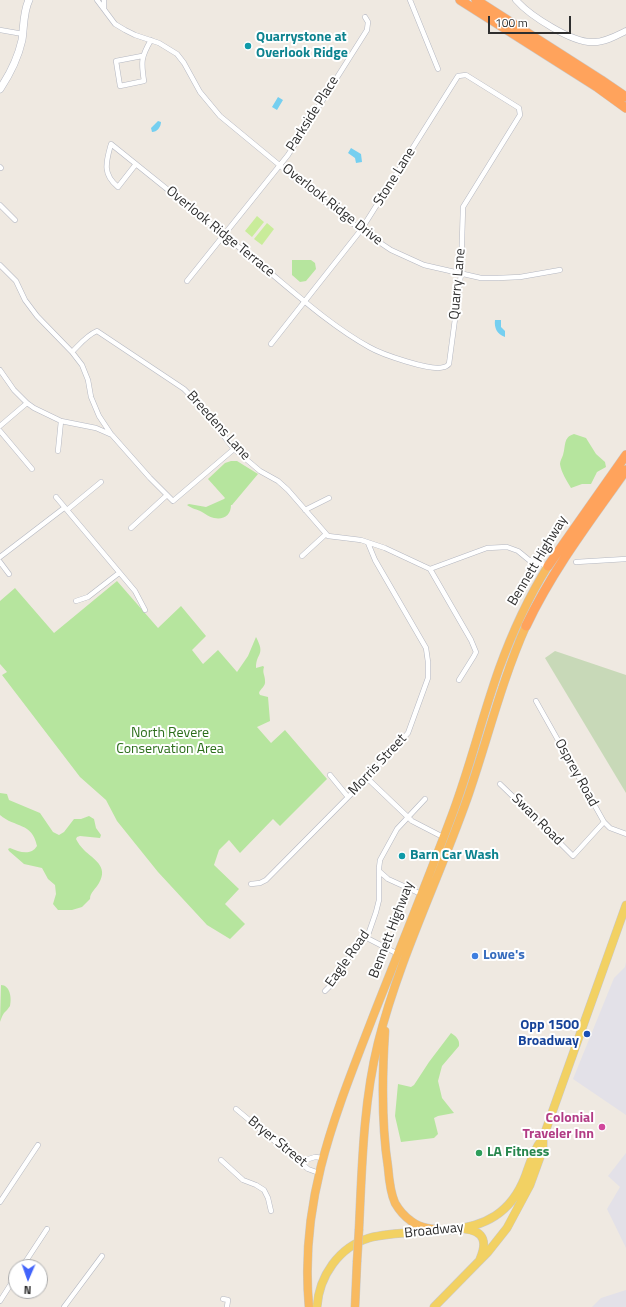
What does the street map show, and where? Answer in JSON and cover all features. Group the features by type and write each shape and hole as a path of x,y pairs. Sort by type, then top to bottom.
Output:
{"highway":[{"path":"460,0 596,87 626,108"},
{"path":"476,0 593,74 626,97"},
{"name":"Bennett Highway","path":"309,1307 307,1273 308,1247 312,1207 322,1158 343,1096 466,776 506,649 525,607 548,566 626,455"},
{"name":"Bennett Highway","path":"355,1307 363,1150 368,1100 375,1057 386,1013 400,972 466,800 507,673 526,626 539,598 557,568 626,470"},
{"path":"386,1013 382,1092 383,1126 387,1164 394,1199 402,1214 416,1224 428,1228 455,1230"}],"main road":[{"path":"0,89 16,61 23,34 26,9 29,0"},
{"name":"Broadway","path":"434,1307 478,1263 500,1238 522,1202 543,1149 543,1138 626,905"},
{"name":"Broadway","path":"317,1307 320,1287 329,1268 342,1254 356,1244 376,1237 455,1230 470,1227 494,1217 506,1207 519,1190 536,1146 543,1138"},
{"path":"455,1230 473,1230 482,1237 484,1248 478,1263"}],"street":[{"name":"Overlook Ridge Drive","path":"97,0 115,24 135,35 169,48 177,54 184,63 200,92 215,111 361,230 391,250 424,265 481,278 520,277 560,270"},
{"path":"104,0 104,9"},
{"path":"410,0 438,69"},
{"path":"516,0 528,11 570,37 580,41 599,42 626,32"},
{"name":"Parkside Place","path":"187,281 223,234 288,155 367,30 368,22 365,17"},
{"path":"0,30 23,34"},
{"path":"142,56 116,61 120,86 144,81 141,62 142,56 151,40"},
{"name":"Stone Lane","path":"271,344 361,230 458,76 466,75 474,80"},
{"name":"Quarry Lane","path":"304,301 369,348 408,362 436,368 444,368 449,364 461,274 463,208 520,115 519,108 474,80"},
{"name":"Overlook Ridge Terrace","path":"136,164 118,187 108,176 106,168 111,144 136,164 223,234 304,301"},
{"path":"0,205 15,220"},
{"path":"0,265 16,281 25,300 37,316 72,352 82,365 88,380 91,397 99,416 112,435 173,501 234,449"},
{"name":"Breedens Lane","path":"72,352 84,339 98,331 184,389 198,403 234,449 260,471 278,481 288,490 326,534"},
{"path":"0,370 14,390 27,403 61,421 96,428 112,435"},
{"path":"0,426 27,403"},
{"path":"58,451 61,421"},
{"path":"0,431 32,469"},
{"path":"0,557 100,482"},
{"path":"131,528 167,495"},
{"path":"56,497 135,591 145,610"},
{"path":"304,510 329,498"},
{"path":"302,556 326,534 333,537 361,540 385,548 430,569 471,640 476,652 458,680"},
{"name":"Morris Street","path":"251,884 260,883 266,880 367,778 409,731 426,685 428,676 427,652 375,560 368,543"},
{"path":"430,569 487,548 507,547 518,551 530,560 548,566"},
{"path":"576,562 626,559"},
{"path":"0,562 9,574"},
{"path":"76,601 88,598 119,573"},
{"name":"Osprey Road","path":"536,701 604,822 610,828 626,834"},
{"path":"330,774 348,797"},
{"path":"367,778 407,817 443,837"},
{"name":"Swan Road","path":"500,784 573,856 604,822"},
{"name":"Eagle Road","path":"325,991 338,983 349,957 368,935 379,900 380,860 394,833 425,799"},
{"path":"379,871 388,879 421,894"},
{"path":"366,937 398,954"},
{"name":"Bryer Street","path":"236,1109 308,1169 319,1173"},
{"path":"0,1202 38,1145"},
{"path":"299,1162 315,1157 322,1158"},
{"path":"221,1160 243,1180 264,1190 268,1198 271,1211"},
{"path":"27,1259 47,1229"},
{"path":"64,1307 102,1256"},
{"path":"0,1301 8,1288"},
{"path":"226,1299 227,1307"}],"shaded area":[{"path":"626,962 626,1115 573,1079 614,978 625,967"},
{"path":"626,1153 626,1248 607,1209 620,1187 608,1176"},
{"path":"626,1290 626,1307 592,1307 601,1298"}],"green space":[{"path":"257,216 264,222 252,237 245,231"},
{"path":"267,223 274,229 262,245 254,239"},
{"path":"292,260 311,260 315,263 316,269 306,281 300,282 292,275"},
{"path":"574,434 586,438 596,454 605,462 606,467 597,472 591,484 582,484 571,488 560,464 566,440 570,435"},
{"path":"237,461 258,474 231,505 230,512 226,516 214,518 187,505 189,504 206,507 225,498 208,479 225,463"},
{"name":"North Revere Conservation Area","path":"117,581 158,628 181,606 206,636 192,650 203,664 218,650 237,672 248,656 256,637 259,643 260,651 256,668 264,667 263,671 265,681 265,684 259,693 260,695 268,697 270,721 257,727 271,743 285,730 327,779 280,826 273,819 240,853 229,840 219,850 214,865 239,889 225,904 245,924 230,939 207,925 158,872 117,821 106,800 80,777 2,675 7,672 0,664 0,601 15,588 54,633"},
{"path":"555,651 626,675 626,793 545,658"},
{"path":"0,793 7,794 9,800 40,813 53,832 59,835 64,832 74,819 81,819 89,816 94,819 96,828 101,835 100,838 80,836 76,839 83,849 99,864 101,867 102,877 91,894 90,899 82,907 72,910 58,910 53,904 56,894 55,885 48,879 42,868 24,864 9,851 8,849 10,848 21,852 28,852 32,851 37,846 35,838 27,829 0,815"},
{"path":"1,985 6,987 10,992 11,999 10,1006 3,1014 0,1022"},
{"path":"451,1033 457,1038 459,1046 442,1066 438,1081 442,1098 454,1113 434,1118 438,1134 434,1138 401,1142 395,1116 398,1084 411,1087 414,1085"}],"water":[{"path":"278,97 283,100 277,110 272,107"},
{"path":"158,121 161,122 161,124 156,131 152,132 151,128"},
{"path":"351,148 361,154 362,162 356,163 355,158 348,153"},
{"path":"495,320 501,320 501,327 505,331 505,337 497,330"}],"place":[{"name":"Quarrystone at Overlook Ridge","path":"248,46"},
{"name":"Barn Car Wash","path":"402,856"},
{"name":"Lowe's","path":"475,956"},
{"name":"Opp 1500 Broadway","path":"587,1034"},
{"name":"Colonial Traveler Inn","path":"602,1127"},
{"name":"LA Fitness","path":"479,1153"}]}
